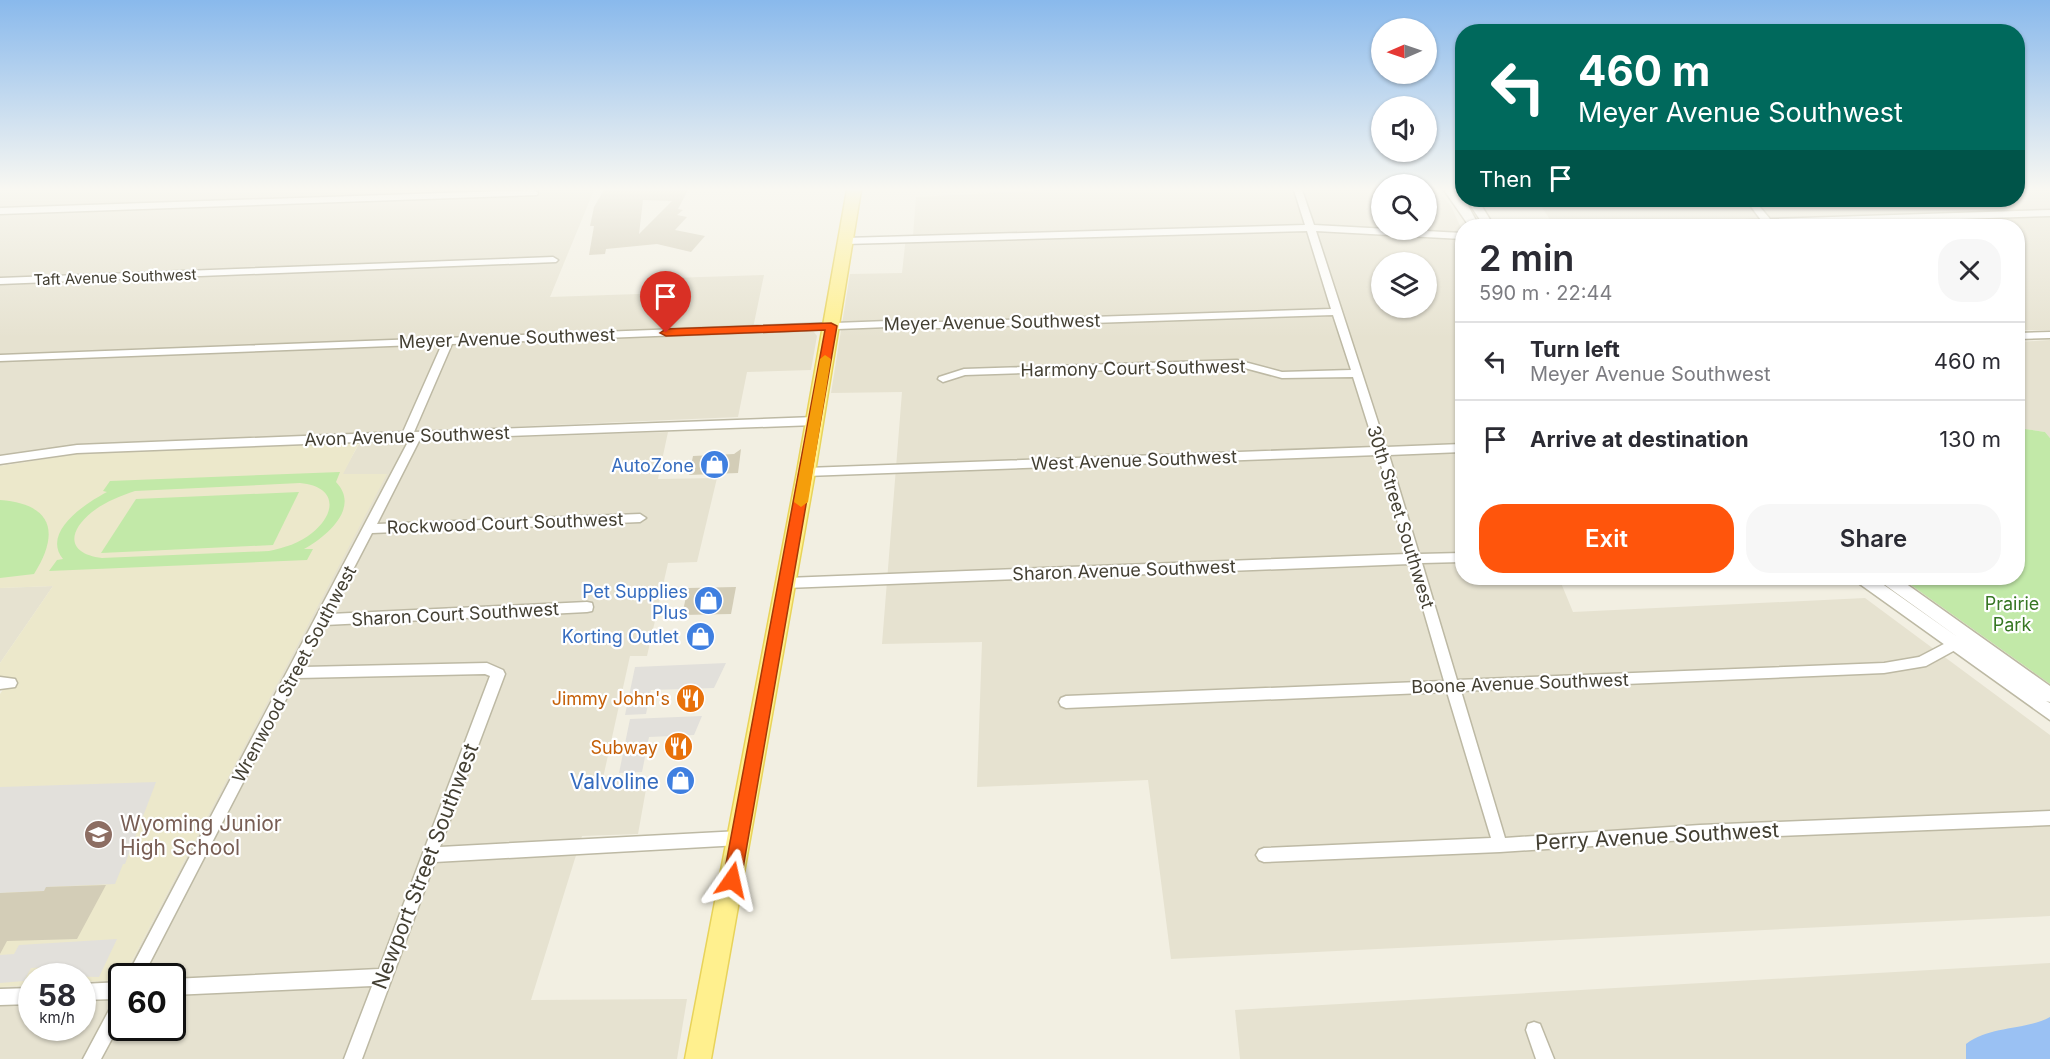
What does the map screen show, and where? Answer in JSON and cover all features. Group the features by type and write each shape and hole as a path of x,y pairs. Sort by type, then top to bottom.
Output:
{"main road":[{"path":"698,1059 806,472 845,241"}],"street":[{"path":"845,241 902,239"},
{"name":"30th Street Southwest","path":"1314,239 1382,451 1500,845"},
{"name":"Taft Avenue Southwest","path":"0,281 553,260"},
{"name":"Meyer Avenue Southwest","path":"0,358 831,326 939,325 1337,312"},
{"path":"2025,336 2050,335"},
{"name":"Wrenwood Street Southwest","path":"142,963 370,529 412,436 449,340"},
{"name":"Harmony Court Southwest","path":"944,379 964,372 1237,363 1249,363 1273,373 1288,375 1357,373"},
{"name":"Avon Avenue Southwest","path":"0,460 77,449 815,421"},
{"name":"West Avenue Southwest","path":"806,472 1455,448"},
{"name":"Rockwood Court Southwest","path":"370,529 640,518"},
{"name":"Sharon Avenue Southwest","path":"786,583 1455,557"},
{"path":"1874,585 2050,695"},
{"path":"1895,585 2050,714"},
{"name":"Sharon Court Southwest","path":"322,620 587,607"},
{"name":"Boone Avenue Southwest","path":"1066,702 1884,668 1921,662 1961,640"},
{"name":"Newport Street Southwest","path":"294,673 487,669 498,674 353,1059"},
{"name":"Perry Avenue Southwest","path":"1264,855 1500,845 1700,832 2050,818"},
{"path":"429,855 740,838"},
{"path":"186,986 383,977"},
{"path":"0,998 18,997"},
{"path":"92,1059 108,1029"},
{"path":"1534,1030 1545,1059"}],"shaded area":[{"path":"0,239 574,239 550,297 667,293 670,278 764,275 752,333 814,332 817,336 811,370 747,372 738,417 416,431 406,441 668,432 658,479 717,478 697,562 668,563 647,656 630,656 603,778 648,778 638,834 582,836 531,1000 687,999 677,1059 0,1059 0,987 18,986 18,1041 96,1041 96,981 108,981 108,1041 186,1041 186,963 131,963 386,474 342,474 359,444 47,457 0,466"},
{"path":"906,239 1455,239 1455,585 1562,585 1573,612 1865,598 2050,735 2050,916 1171,959 1148,780 977,787 982,642 882,644 902,392 831,393 850,274 902,273"},
{"path":"2025,239 2050,239 2050,330 2025,330"},
{"path":"2050,340 2050,438 2045,432 2025,429 2025,342"},
{"name":"Wyoming Junior High School","path":"359,443 343,474 387,474 131,963 108,963 108,981 96,981 96,963 18,963 18,986 0,987 0,694 11,678 0,678 0,663 53,586 0,588 0,466 83,453"},
{"path":"53,586 0,663 0,588"},
{"path":"726,663 714,688 651,690 646,714 625,715 635,667"},
{"path":"702,716 694,735 649,737 642,772 619,773 630,719"},
{"path":"156,782 125,864 115,884 47,887 44,891 0,893 0,787"},
{"path":"117,939 99,977 96,977 96,963 18,963 18,982 0,983 0,955 14,954 19,945"},
{"path":"2050,963 2050,1059 1240,1059 1235,1010"}],"green space":[{"name":"Prairie Park","path":"2025,429 2045,432 2050,438 2050,684 1911,585 2025,585"},
{"path":"340,472 336,482 343,492 345,502 338,521 322,537 304,549 313,549 307,560 49,571 57,560 63,559 58,549 58,539 62,529 78,511 107,492 103,491 110,481","holes":["300,483 321,489 329,501 326,517 307,537 275,550 102,558 82,552 74,541 78,527 92,512 102,505 135,491"]},
{"path":"299,492 273,545 101,553 136,499"},
{"path":"0,500 31,507 41,514 47,523 49,534 47,546 34,574 0,578"}],"water":[{"path":"2050,1017 2050,1059 1966,1059 1966,1044 1976,1038"}],"building":[{"path":"592,239 702,239 691,252 657,244 606,249 605,254 589,255"},
{"name":"AutoZone","path":"741,449 738,473 689,475 693,456 734,454"},
{"name":"Pet Supplies Plus","path":"736,587 731,614 682,615 688,588"},
{"name":"Wyoming Junior High School","path":"106,885 77,939 7,941 0,954 0,893 44,891 46,887"}],"slow traffic":[{"path":"801,502 825,359"}],"place":[{"name":"AutoZone","path":"715,465"},
{"name":"Pet Supplies Plus","path":"709,601"},
{"name":"Korting Outlet","path":"700,636"},
{"name":"Jimmy John's","path":"691,698"},
{"name":"Subway","path":"679,747"},
{"name":"Valvoline","path":"680,781"},
{"name":"Wyoming Junior High School","path":"99,835"}],"route":[{"path":"666,333 831,326 732,880"}]}
